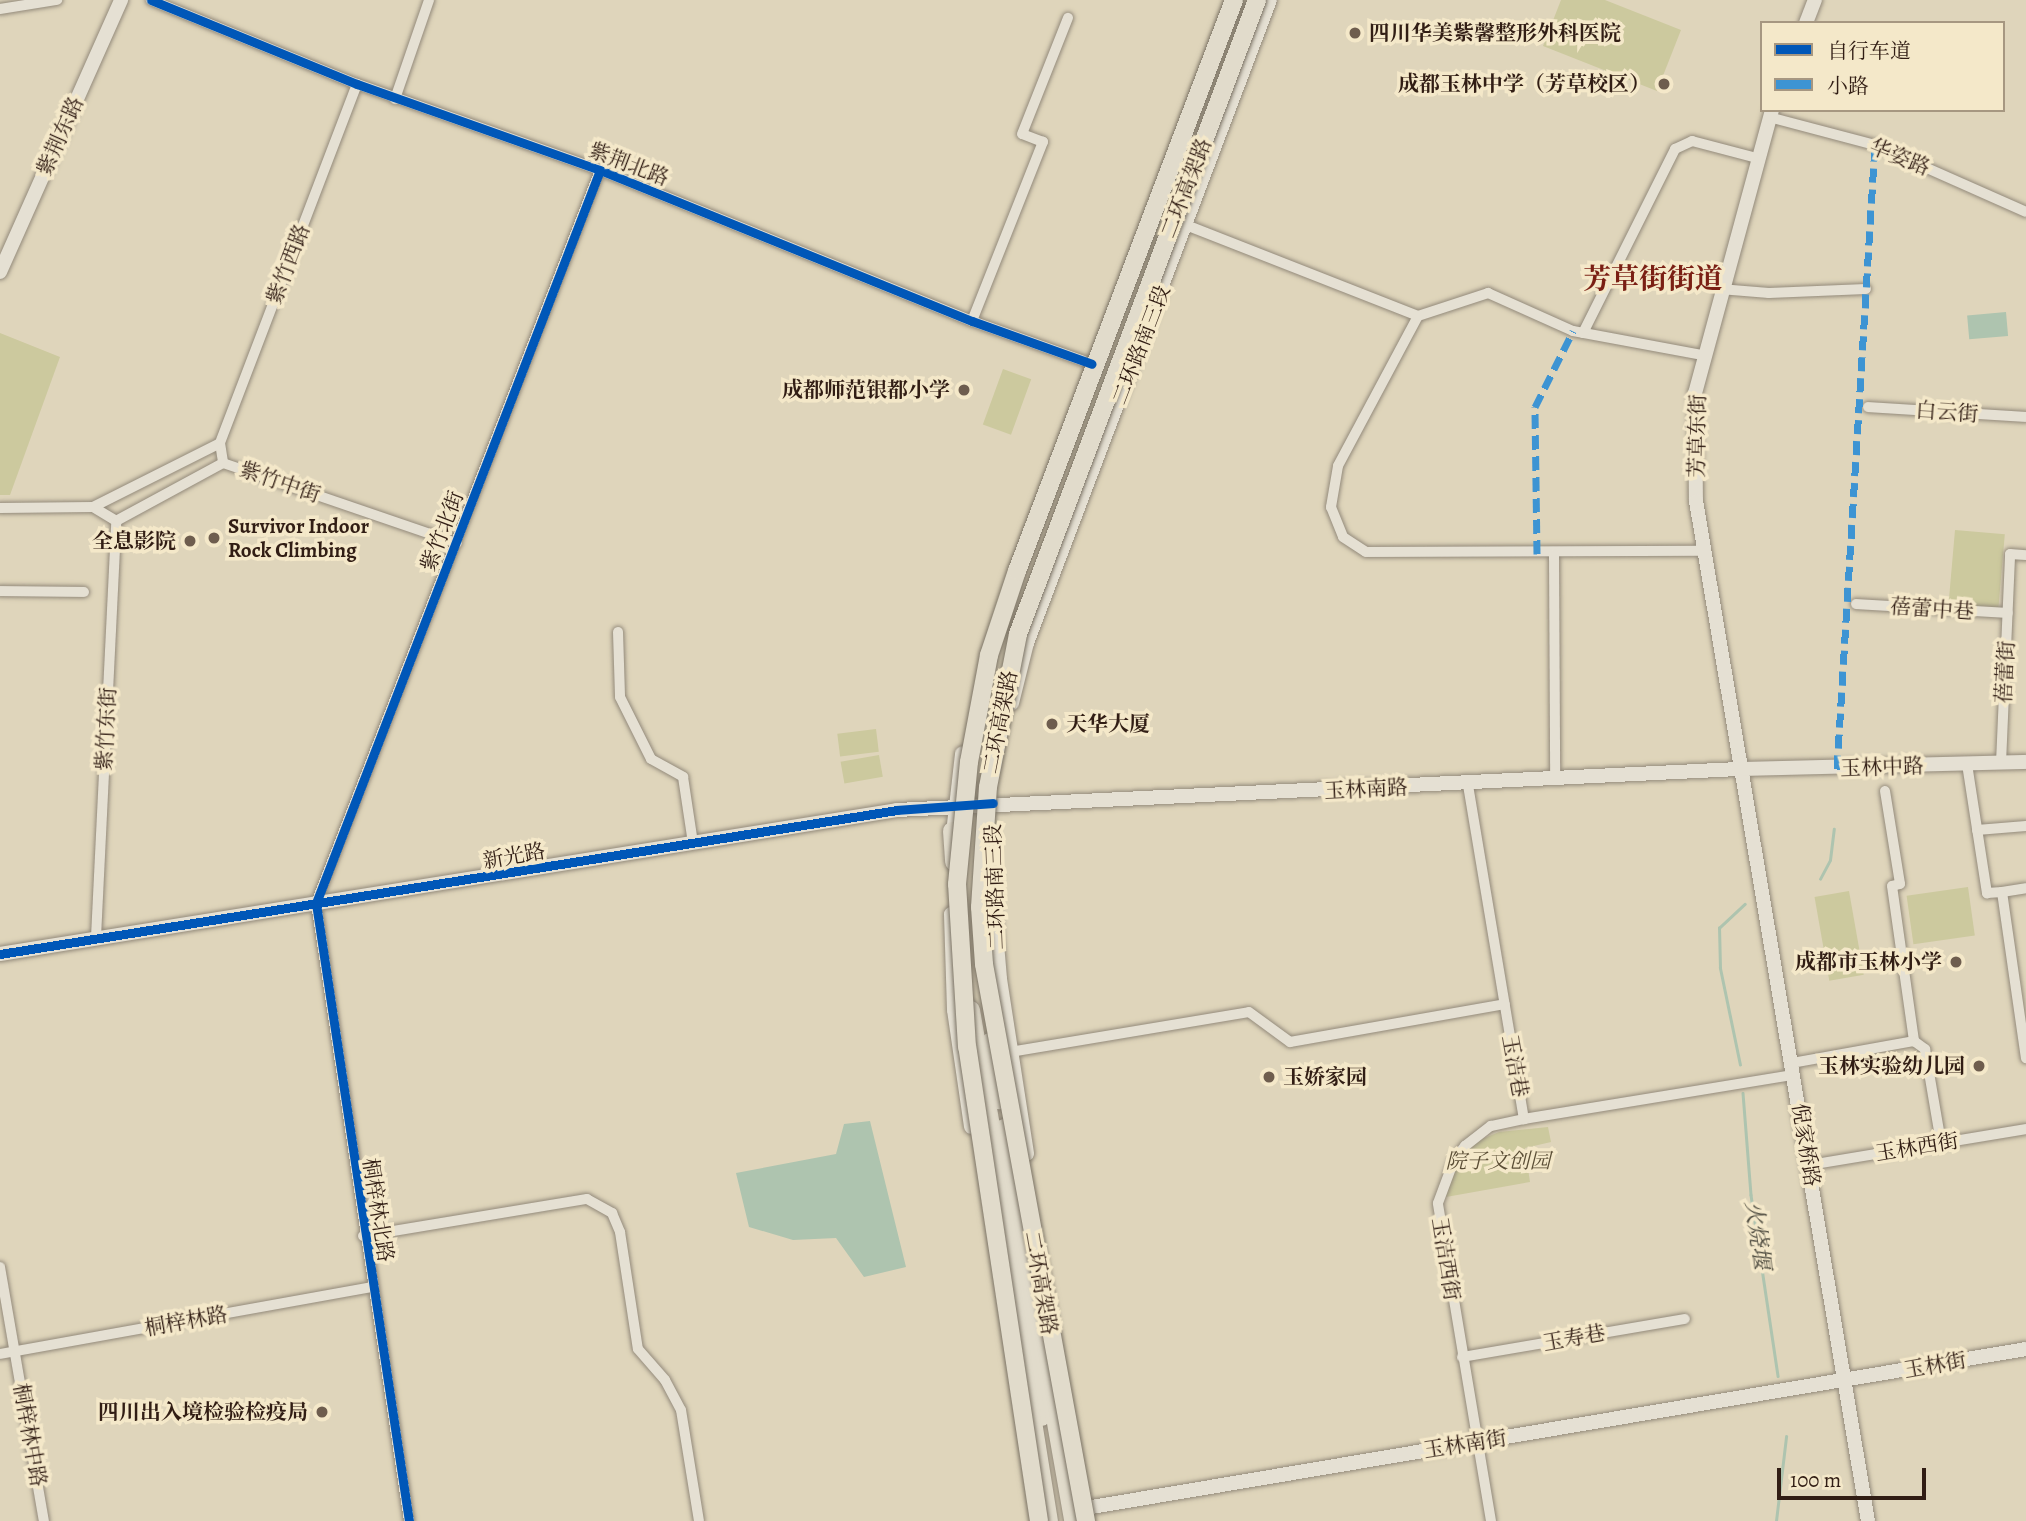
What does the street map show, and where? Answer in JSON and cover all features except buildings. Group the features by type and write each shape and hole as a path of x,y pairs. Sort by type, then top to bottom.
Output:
{"highway":[{"name":"二环高架路","path":"1036,1521 982,1168 967,1046 957,884 961,828 989,655 1235,0"},
{"name":"二环高架路","path":"1086,1518 984,964 980,907 988,787 1018,634 1257,0"},
{"path":"952,831 956,920 969,1023 1013,1301 1036,1521"},
{"path":"992,876 988,963 1005,1100 1086,1518"},
{"path":"961,951 1056,1463 1073,1521"},
{"path":"984,964 996,1084 1056,1463 1059,1521"}],"main road":[{"name":"紫荆东路","path":"0,272 121,0"},
{"name":"二环路南三段","path":"1036,1521 954,1010 954,805 994,623 1235,0"},
{"name":"二环路南三段","path":"1086,1518 1010,1052 992,876 993,803 1027,643 1270,0"},
{"path":"1807,21 1815,0"},
{"name":"芳草东街","path":"1739,769 1696,500 1694,415 1703,355 1770,114"},
{"name":"玉林中路","path":"1739,769 2026,762"},
{"name":"玉林南路","path":"993,803 1468,785 1739,769"},
{"name":"倪家桥路","path":"1739,769 1793,1069 1868,1521"},
{"name":"新光路","path":"0,954 693,843 954,805 993,803"},
{"path":"1010,1368 1013,1301"},
{"name":"玉林街","path":"1844,1381 2026,1349"},
{"name":"玉林南街","path":"1086,1518 1478,1442 1844,1381"}],"street":[{"path":"0,9 57,0"},
{"name":"紫荆北路","path":"151,0 356,84 600,170 972,321 1092,364"},
{"path":"395,99 429,0"},
{"path":"972,321 1043,142 1022,134 1068,18"},
{"name":"紫竹西路","path":"220,443 356,84"},
{"name":"华姿路","path":"1770,114 1875,145 2026,212"},
{"path":"1583,333 1675,149 1692,141 1757,158"},
{"name":"紫竹北街","path":"316,904 600,170"},
{"path":"1186,225 1418,316 1488,293 1583,333 1703,355"},
{"path":"1720,289 1769,293 1866,289"},
{"path":"1418,316 1338,466 1331,507 1343,537 1366,552 1554,554 1704,551"},
{"name":"白云街","path":"1868,407 2026,417"},
{"name":"紫竹中街","path":"0,508 93,507 220,443 223,463"},
{"name":"紫竹中街","path":"116,521 223,463 457,543"},
{"path":"93,507 116,521"},
{"name":"紫竹东街","path":"96,937 116,521"},
{"path":"1554,554 1555,780"},
{"name":"蓓蕾街","path":"2001,763 2010,554 2026,555"},
{"path":"0,591 84,592"},
{"name":"蓓蕾中巷","path":"1856,604 2008,614"},
{"path":"618,632 620,697 651,759 683,778 693,843"},
{"path":"1967,764 1987,893 2026,888"},
{"name":"玉洁巷","path":"1468,785 1524,1119 1793,1069 1914,1041"},
{"path":"1885,791 1900,884 1892,886 1914,1041 1925,1049 1941,1143"},
{"path":"1977,830 2026,826"},
{"path":"2002,892 2026,1058"},
{"name":"桐梓林北路","path":"316,904 363,1236 409,1521"},
{"path":"1010,1052 1249,1012 1290,1042 1504,1004"},
{"name":"玉洁西街","path":"1491,1521 1438,1203 1454,1160 1465,1146 1491,1126 1524,1119"},
{"name":"玉林西街","path":"1809,1165 2026,1129"},
{"path":"363,1236 587,1199 612,1213 620,1232 638,1349 665,1380 681,1410 699,1521"},
{"name":"桐梓林中路","path":"0,1266 44,1521"},
{"name":"桐梓林路","path":"0,1354 372,1287"},
{"name":"玉寿巷","path":"1462,1357 1685,1320"}],"green space":[{"path":"1561,0 1605,0 1681,30 1657,91 1543,46"},
{"path":"0,333 60,357 10,495 0,495"},
{"path":"1003,369 1031,379 1011,435 983,424"},
{"path":"1955,530 2005,534 1998,608 1949,604"},
{"path":"876,729 879,752 840,757 837,734"},
{"path":"879,755 883,777 844,783 841,762"},
{"path":"1968,887 1975,936 1913,944 1907,896"},
{"path":"1849,891 1864,975 1829,981 1815,897"},
{"name":"院子文创园","path":"1548,1127 1551,1142 1525,1148 1530,1182 1446,1197 1455,1167 1475,1142 1499,1132"}],"shaded area":[{"path":"2006,312 2008,336 1969,339 1967,315"},
{"path":"870,1121 906,1267 864,1277 836,1238 793,1240 749,1227 736,1173 836,1154 844,1124"}],"waterway":[{"name":"火烧堰","path":"1820,879 1830,860 1834,829"},
{"name":"火烧堰","path":"1740,1065 1720,968 1719,928 1745,904"},
{"name":"火烧堰","path":"1743,1093 1751,1195 1778,1376"},
{"name":"火烧堰","path":"1776,1521 1786,1437"}],"marked path":[{"path":"1837,769 1875,145"},
{"path":"1537,554 1535,407 1573,331"}],"cycle path":[{"path":"151,0 357,84 600,170 972,321 1092,364"},
{"path":"409,1521 316,903 600,170"},
{"path":"0,954 897,810 993,803"}],"place":[{"name":"四川华美紫馨整形外科医院","path":"1355,33"},
{"name":"成都玉林中学（芳草校区）","path":"1664,84"},
{"name":"成都师范银都小学","path":"964,390"},
{"name":"Survivor Indoor Rock Climbing","path":"214,538"},
{"name":"全息影院","path":"190,541"},
{"name":"天华大厦","path":"1052,724"},
{"name":"成都市玉林小学","path":"1956,962"},
{"name":"玉林实验幼儿园","path":"1979,1066"},
{"name":"玉娇家园","path":"1269,1077"},
{"name":"四川出入境检验检疫局","path":"322,1412"}],"district":[{"name":"芳草街街道","path":"1653,279"}]}
